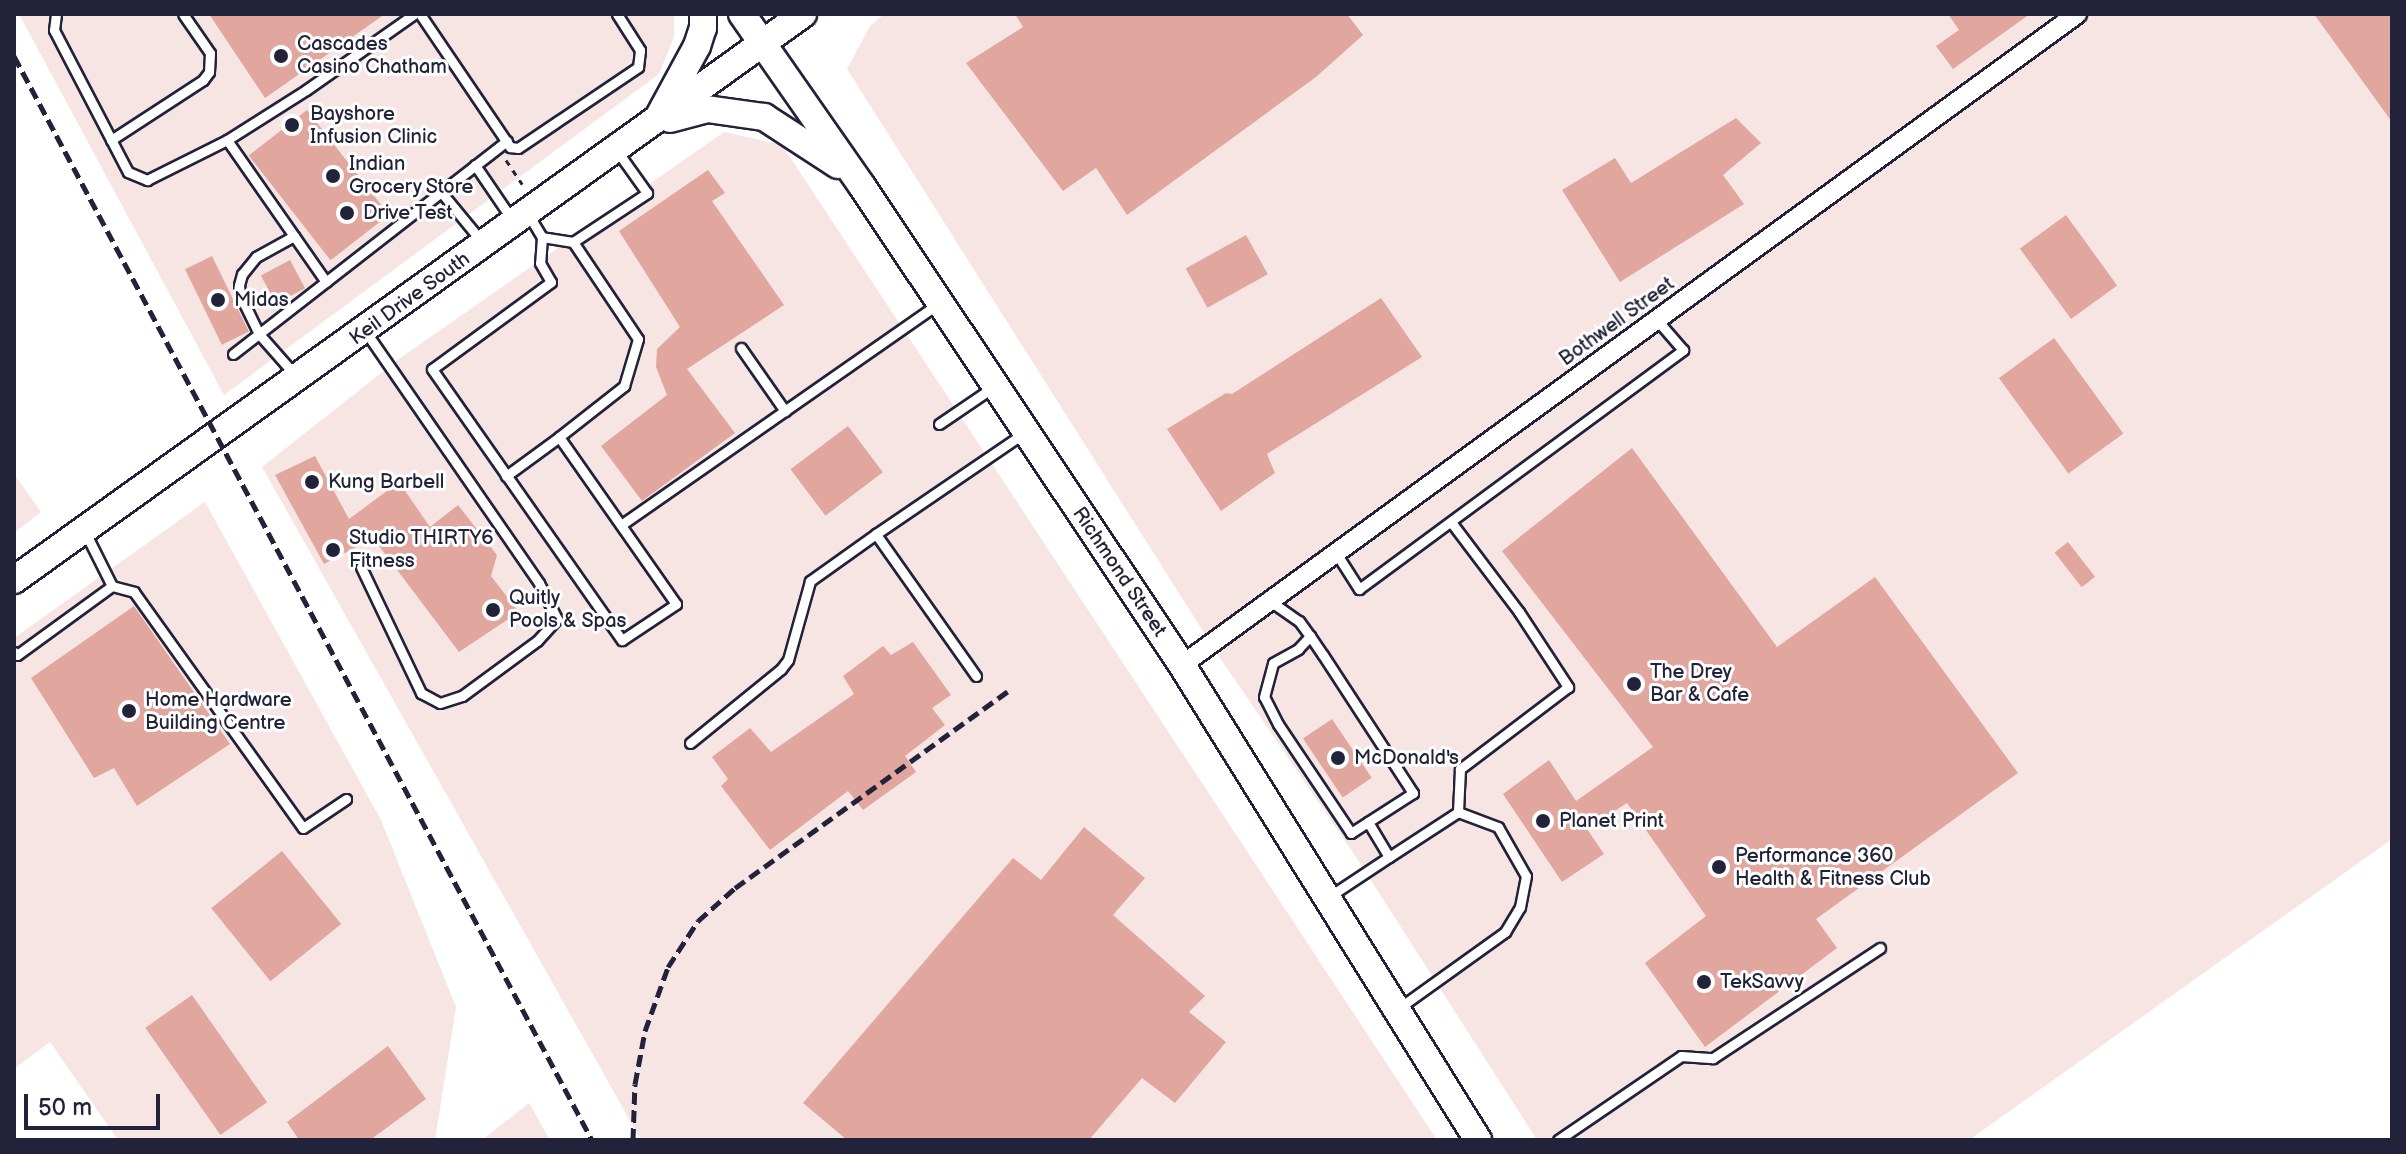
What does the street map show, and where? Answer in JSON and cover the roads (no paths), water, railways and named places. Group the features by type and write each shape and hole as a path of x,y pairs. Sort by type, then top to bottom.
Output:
{"main road":[{"path":"656,123 697,46 703,14"},
{"name":"Richmond Street","path":"742,14 862,186 1182,665 1476,1139"},
{"name":"Keil Drive South","path":"14,580 617,151 803,14"},
{"path":"656,123 707,109 764,117 817,149 862,186"}],"street":[{"name":"Bothwell Street","path":"1182,665 2077,14"}],"lane":[{"path":"56,14 54,30 128,172 147,180 227,140 417,14 507,141 518,148 638,67 640,50 617,14"},
{"path":"111,140 203,80 209,72 210,53 183,14"},
{"path":"227,140 326,282"},
{"path":"233,354 507,141"},
{"path":"475,165 542,237 573,242 647,193 617,151"},
{"path":"441,192 484,246"},
{"path":"294,236 256,257 242,274 240,295 259,334 299,378"},
{"path":"542,237 540,263 551,282 432,369 622,640 676,604 559,437"},
{"path":"506,476 624,386 638,339 573,242"},
{"path":"621,525 939,302"},
{"path":"1336,553 1359,589 1683,350 1657,320"},
{"path":"361,567 421,693 440,703 462,696 537,641 557,619 539,583 365,331"},
{"path":"741,348 785,411"},
{"path":"939,424 995,387"},
{"path":"690,743 788,660 810,581 1025,432"},
{"path":"1451,522 1519,612 1568,687 1460,769 1458,812"},
{"path":"84,531 112,586 134,592 303,828 346,799"},
{"path":"876,534 976,676"},
{"path":"14,652 17,655 112,586"},
{"path":"1270,601 1299,621 1310,636 1413,793 1351,833 1278,724 1264,697 1273,663 1298,649 1310,636"},
{"path":"1327,898 1458,812"},
{"path":"1397,1010 1505,932 1520,907 1526,876 1498,827 1458,812"},
{"path":"1368,822 1389,857"},
{"path":"1558,1140 1681,1056 1713,1058 1880,948"}],"railway":[{"path":"14,56 592,1140"},
{"path":"633,1140 635,1084 645,1031 668,967 698,921 735,888 1011,689"}],"place":[{"name":"Cascades Casino Chatham","path":"281,56"},
{"name":"Bayshore Infusion Clinic","path":"292,125"},
{"name":"Indian Grocery Store","path":"333,176"},
{"name":"Drive Test","path":"347,213"},
{"name":"Midas","path":"218,300"},
{"name":"Kung Barbell","path":"312,482"},
{"name":"Studio THIRTY6 Fitness","path":"333,550"},
{"name":"Quitly Pools & Spas","path":"493,610"},
{"name":"The Drey Bar & Cafe","path":"1634,684"},
{"name":"Home Hardware Building Centre","path":"129,711"},
{"name":"McDonald's","path":"1338,758"},
{"name":"Planet Print","path":"1543,821"},
{"name":"Performance 360 Health & Fitness Club","path":"1719,867"},
{"name":"TekSavvy","path":"1704,982"}]}
